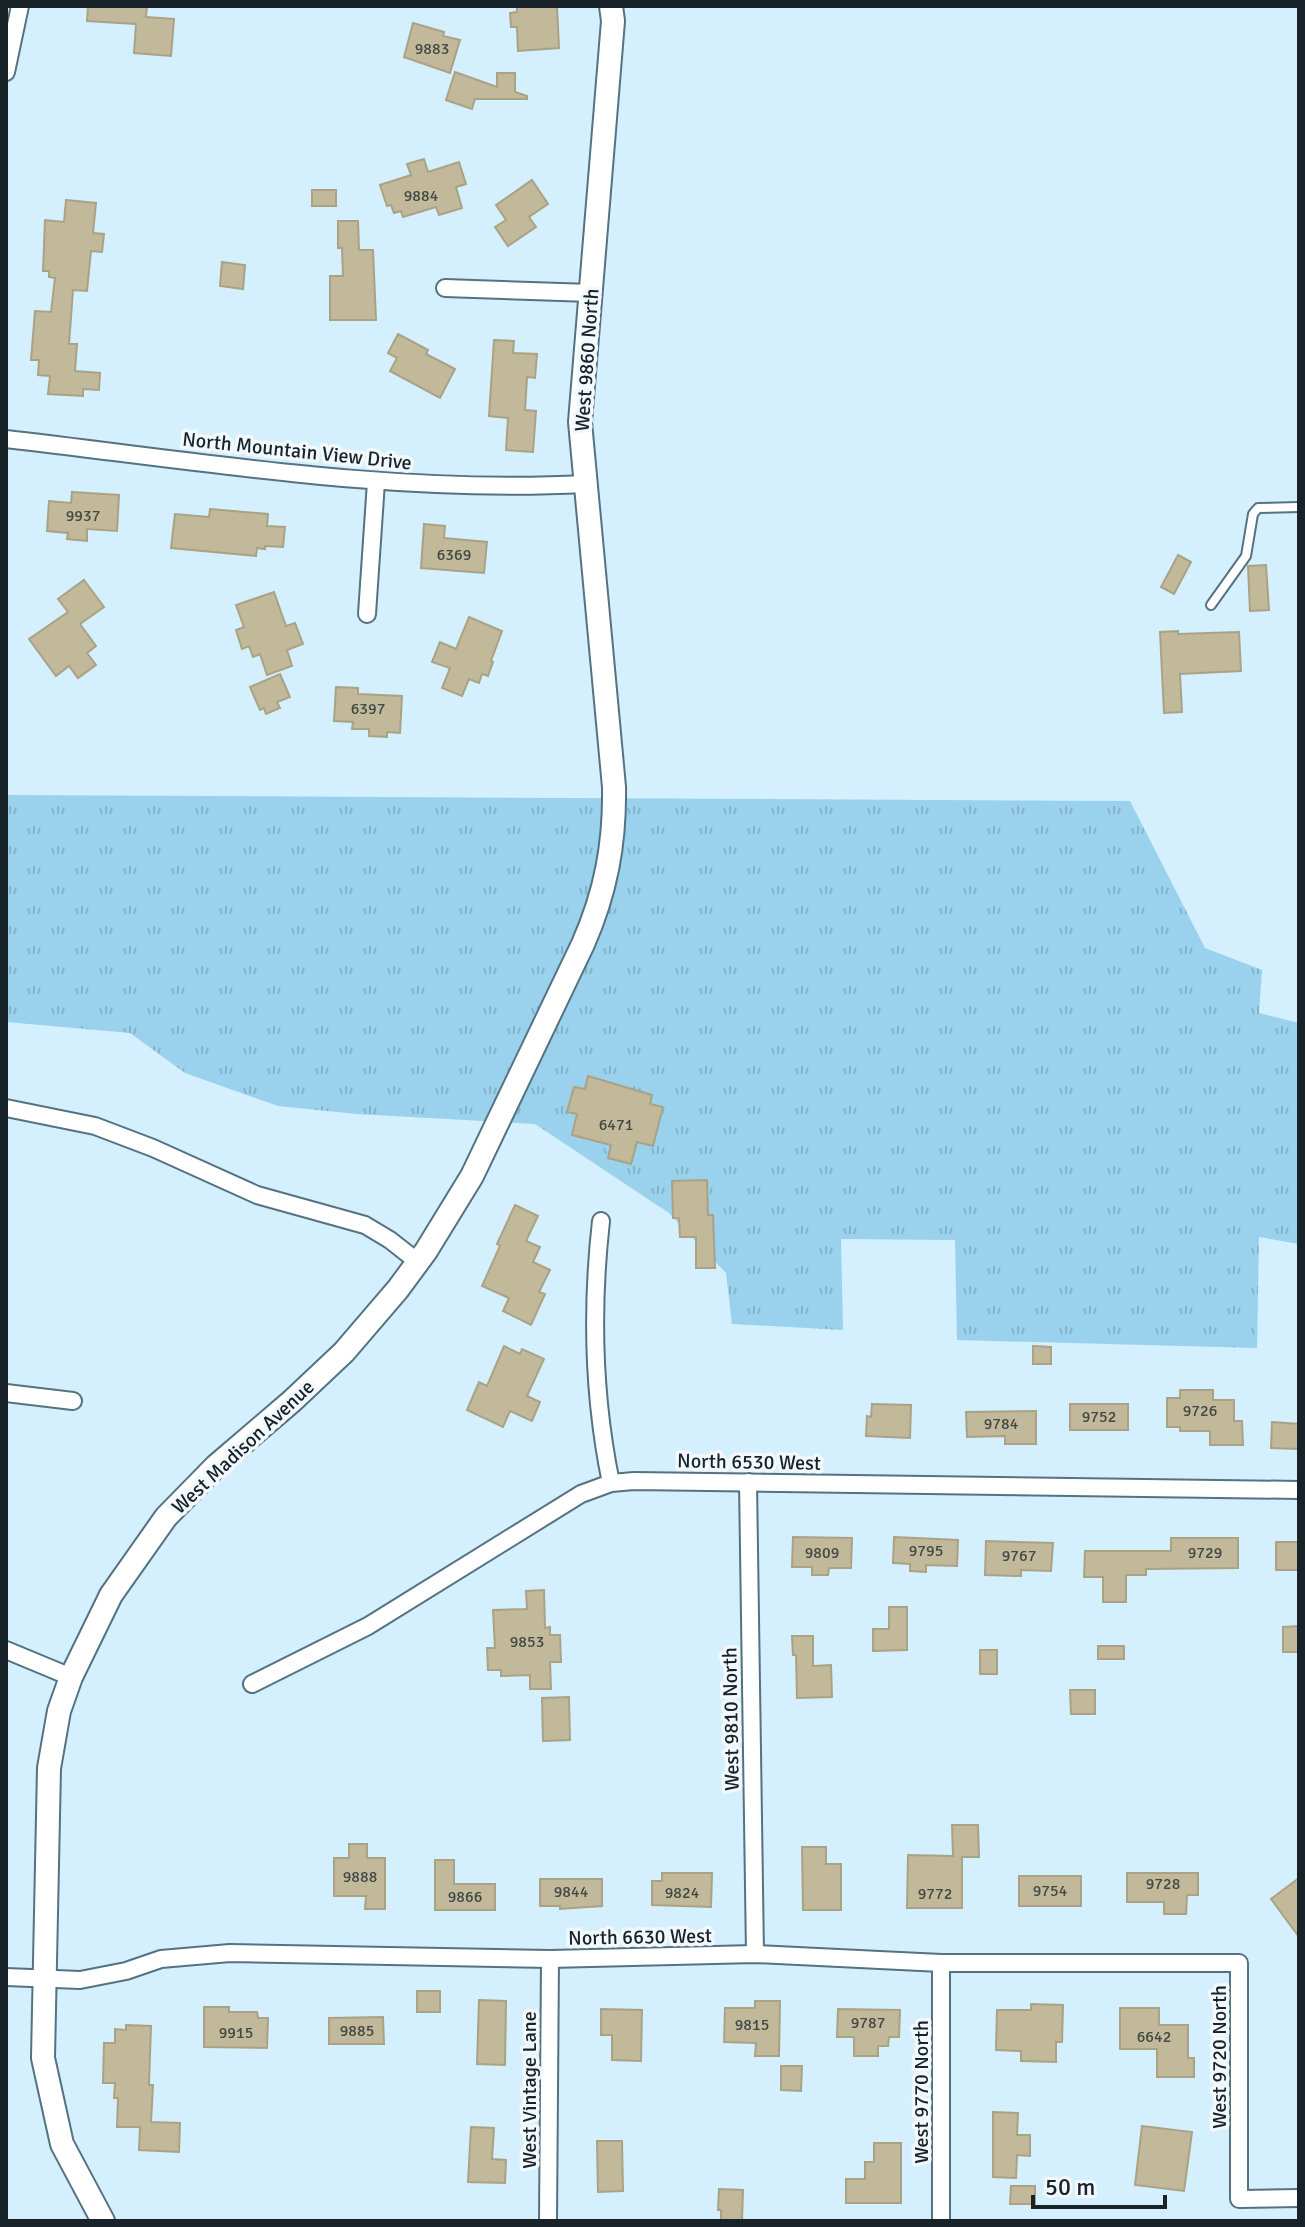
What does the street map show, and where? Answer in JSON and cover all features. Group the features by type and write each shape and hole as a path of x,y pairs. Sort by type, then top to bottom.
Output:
{"street":[{"path":"6,72 20,6"},
{"name":"West 9860 North","path":"611,6 613,21 580,422 611,761"},
{"path":"445,288 591,293"},
{"name":"North Mountain View Drive","path":"6,439 376,482 509,488 585,484"},
{"path":"367,614 376,482"},
{"name":"West Madison Avenue","path":"99,2220 62,2144 43,2058 49,1768 59,1711 71,1677 111,1595 166,1517 216,1466 344,1352 418,1262 472,1176 593,921 605,886 612,850 614,812 611,761"},
{"path":"6,1108 95,1126 153,1148 257,1195 365,1225 418,1262"},
{"path":"601,1221 595,1286 594,1353 601,1429 611,1483"},
{"path":"6,1393 73,1401"},
{"name":"West 9810 North","path":"748,1482 755,1954"},
{"name":"North 6530 West","path":"252,1684 368,1626 581,1494 611,1483 1299,1490"},
{"path":"6,1650 71,1677"},
{"name":"North 6630 West","path":"6,1977 80,1980 126,1971 161,1959 230,1953 550,1959 755,1954 941,1963 1239,1963"},
{"name":"West Vintage Lane","path":"548,2221 550,1959"},
{"name":"West 9770 North","path":"941,1963 941,2221"},
{"name":"West 9720 North","path":"1239,1963 1239,2199 1299,2198"}],"lane":[{"path":"1211,605 1246,556 1253,514 1258,508 1299,507"}],"green space":[{"path":"6,795 1130,801 1205,948 1262,970 1259,1013 1299,1023 1299,1244 1259,1237 1257,1348 957,1340 955,1240 841,1239 843,1330 732,1324 726,1273 669,1213 535,1124 357,1114 278,1106 185,1073 130,1033 6,1022"}],"building":[{"path":"88,6 147,6 146,17 174,19 171,56 134,53 136,24 87,21"},
{"path":"517,6 557,6 559,48 518,51 517,27 511,27 510,13 517,12"},
{"path":"413,23 460,40 450,73 404,57"},
{"path":"455,72 497,87 497,73 515,73 515,92 527,96 527,99 475,99 472,109 446,100"},
{"path":"424,159 428,172 459,162 466,184 456,187 462,208 439,215 436,207 403,217 401,211 394,213 391,205 387,206 380,185 411,175 407,164"},
{"path":"532,180 548,204 529,217 536,227 508,246 495,227 506,220 496,205"},
{"path":"312,190 336,190 336,206 312,206"},
{"path":"66,200 96,203 93,233 104,234 102,252 91,251 87,291 73,290 69,344 77,344 75,371 100,373 99,390 83,389 83,396 48,394 50,376 38,375 39,360 31,360 35,311 51,312 55,278 49,277 49,271 43,271 45,220 64,222"},
{"path":"338,221 358,221 359,250 373,250 376,320 330,320 330,276 343,276 342,248 338,248"},
{"path":"222,262 245,265 243,289 220,286"},
{"path":"398,334 455,369 440,398 390,371 397,358 388,353"},
{"path":"494,340 514,341 513,353 537,354 535,378 527,377 525,410 536,411 533,452 506,450 508,418 489,416"},
{"path":"72,492 119,495 117,531 87,529 87,541 67,539 68,533 47,531 49,501 71,503"},
{"path":"210,509 268,514 267,526 285,527 283,547 257,548 256,556 171,548 175,514 209,517"},
{"path":"424,524 445,526 444,538 487,542 484,573 421,568"},
{"path":"1178,555 1191,562 1174,594 1161,587"},
{"path":"1266,565 1269,610 1250,611 1248,566"},
{"path":"84,580 104,607 80,624 96,646 87,653 96,665 78,678 69,666 56,676 29,639 68,612 58,599"},
{"path":"274,592 286,626 295,623 303,644 287,650 292,666 267,675 260,654 253,657 249,646 242,649 236,630 244,627 236,605"},
{"path":"469,617 502,631 488,676 482,674 479,683 469,679 462,696 442,688 450,668 432,662 440,642 456,649"},
{"path":"1178,631 1178,634 1239,632 1241,671 1180,674 1182,712 1164,713 1160,632"},
{"path":"280,674 290,697 277,702 280,708 266,714 264,708 260,710 250,687"},
{"path":"336,687 358,688 358,694 402,696 400,733 387,732 387,737 369,736 369,729 352,729 353,722 334,721"},
{"path":"588,1076 652,1095 650,1104 663,1107 653,1146 637,1142 631,1164 608,1158 611,1145 572,1135 577,1114 567,1112 574,1087 585,1089"},
{"path":"707,1180 708,1215 713,1215 715,1268 696,1268 696,1237 680,1237 679,1218 673,1218 672,1181"},
{"path":"515,1205 538,1216 526,1241 540,1247 533,1262 550,1270 539,1292 545,1294 531,1325 503,1311 509,1298 482,1286"},
{"path":"504,1346 520,1354 522,1349 544,1359 527,1396 540,1402 532,1421 510,1411 503,1427 467,1410 479,1382 487,1386"},
{"path":"1033,1346 1051,1347 1051,1364 1033,1364"},
{"path":"1180,1390 1213,1390 1213,1400 1234,1400 1234,1421 1242,1421 1243,1445 1210,1445 1210,1431 1180,1431 1180,1427 1167,1427 1167,1398 1180,1398"},
{"path":"872,1404 911,1405 910,1438 866,1436 867,1416 871,1417"},
{"path":"1070,1404 1128,1404 1128,1430 1070,1430"},
{"path":"1036,1411 1036,1444 1005,1444 1005,1436 967,1437 966,1412"},
{"path":"1272,1422 1299,1424 1299,1449 1271,1448"},
{"path":"793,1537 852,1538 851,1568 829,1568 828,1575 812,1575 812,1567 792,1567"},
{"path":"894,1537 958,1540 957,1566 926,1565 926,1572 910,1571 910,1564 893,1563"},
{"path":"1171,1538 1238,1538 1238,1568 1146,1569 1146,1575 1126,1575 1126,1602 1103,1602 1103,1577 1084,1577 1085,1551 1171,1551"},
{"path":"986,1541 1053,1543 1051,1571 1021,1570 1021,1576 985,1575"},
{"path":"1276,1542 1299,1542 1299,1570 1276,1570"},
{"path":"544,1590 545,1628 550,1627 550,1635 560,1635 561,1662 550,1662 551,1689 530,1689 530,1675 501,1676 501,1670 488,1670 487,1648 495,1648 493,1610 527,1609 526,1591"},
{"path":"889,1607 907,1607 907,1650 873,1651 873,1629 889,1629"},
{"path":"1299,1626 1299,1652 1283,1652 1283,1627"},
{"path":"792,1636 813,1636 813,1666 831,1665 832,1697 797,1698 796,1655 793,1655"},
{"path":"1098,1646 1124,1646 1124,1659 1098,1659"},
{"path":"980,1650 997,1650 997,1674 980,1674"},
{"path":"1070,1690 1095,1690 1095,1714 1071,1714"},
{"path":"569,1697 570,1740 543,1741 542,1698"},
{"path":"952,1825 978,1825 979,1857 962,1857 962,1908 907,1908 908,1855 953,1856"},
{"path":"349,1844 367,1844 367,1858 385,1858 385,1909 365,1909 366,1896 334,1896 334,1858 349,1858"},
{"path":"802,1847 826,1847 826,1864 841,1864 841,1910 803,1910"},
{"path":"435,1860 454,1860 454,1884 495,1884 495,1910 435,1910"},
{"path":"662,1873 712,1873 711,1907 652,1905 652,1881 662,1881"},
{"path":"1127,1873 1198,1873 1198,1895 1187,1895 1186,1914 1164,1914 1164,1902 1127,1902"},
{"path":"1019,1876 1081,1876 1081,1906 1019,1906"},
{"path":"1299,1878 1299,1937 1271,1899"},
{"path":"540,1879 602,1879 602,1906 560,1909 560,1906 540,1906"},
{"path":"417,1991 440,1991 440,2012 417,2012"},
{"path":"479,2000 506,2001 505,2065 477,2064"},
{"path":"755,2001 780,2001 779,2056 755,2056 756,2043 724,2042 725,2008 755,2008"},
{"path":"1031,2004 1063,2005 1062,2042 1056,2042 1056,2062 1021,2061 1021,2051 996,2050 997,2010 1031,2010"},
{"path":"204,2007 229,2007 229,2012 257,2012 258,2018 268,2018 267,2048 204,2047"},
{"path":"1120,2008 1159,2008 1159,2025 1188,2025 1188,2058 1194,2058 1194,2077 1157,2077 1157,2049 1120,2049"},
{"path":"601,2009 642,2010 641,2061 612,2060 612,2035 601,2035"},
{"path":"838,2009 900,2010 899,2037 889,2037 888,2046 878,2046 878,2056 854,2056 854,2037 837,2037"},
{"path":"383,2017 384,2044 329,2044 329,2018"},
{"path":"126,2025 151,2026 151,2122 180,2123 179,2152 139,2150 140,2127 117,2127 115,2083 103,2083 104,2043 115,2043 115,2029 126,2030"},
{"path":"781,2066 802,2066 801,2091 781,2090"},
{"path":"993,2112 1018,2113 1017,2135 1030,2135 1030,2156 1017,2155 1016,2178 993,2177"},
{"path":"1142,2126 1192,2132 1184,2191 1135,2185"},
{"path":"471,2127 494,2128 492,2159 506,2160 505,2183 468,2182"},
{"path":"597,2141 622,2141 623,2191 598,2192"},
{"path":"874,2143 901,2143 901,2203 846,2203 846,2179 865,2179 865,2162 874,2162"},
{"path":"1011,2186 1035,2186 1035,2204 1010,2204"},
{"path":"719,2189 743,2190 742,2221 721,2221"}]}
